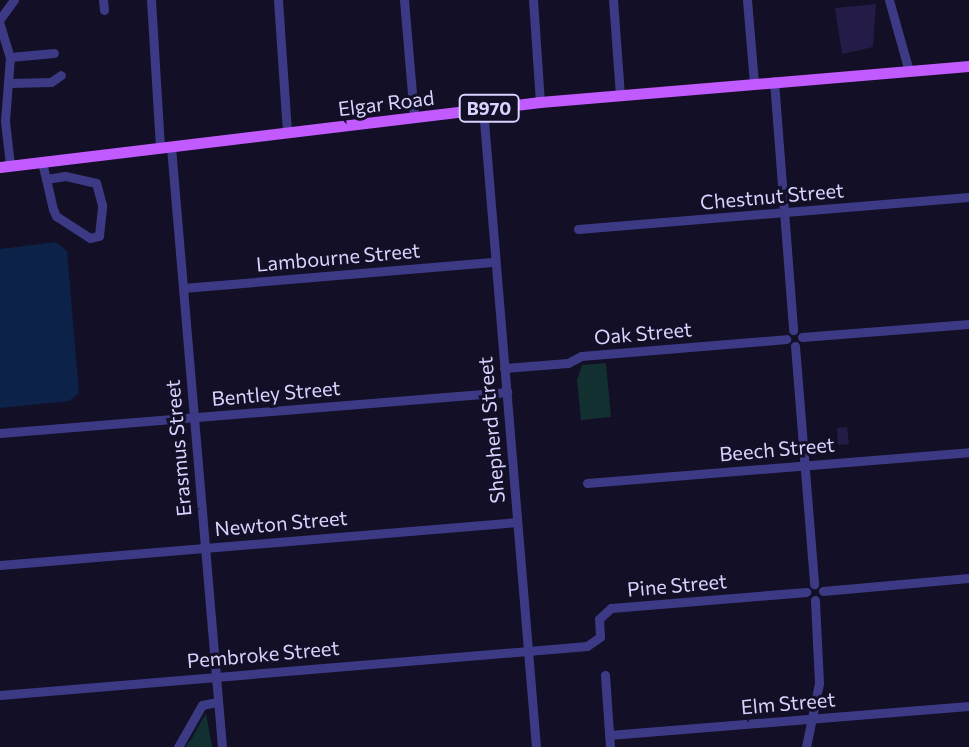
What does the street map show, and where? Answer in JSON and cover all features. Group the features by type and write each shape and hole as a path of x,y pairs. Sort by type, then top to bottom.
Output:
{"main road":[{"name":"Elgar Road","path":"5,166 540,102 969,66"}],"street":[{"path":"0,19 14,0"},
{"name":"Erasmus Street","path":"151,0 183,288 222,747"},
{"path":"278,0 287,133"},
{"path":"404,0 414,117"},
{"path":"533,0 540,102"},
{"path":"613,0 620,95"},
{"path":"747,0 754,83"},
{"path":"889,0 909,71"},
{"path":"0,25 10,57 5,166"},
{"path":"10,57 54,53"},
{"path":"10,83 51,82 61,75"},
{"path":"774,81 793,330 786,339 795,346"},
{"name":"Shepherd Street","path":"483,109 536,747"},
{"path":"42,162 46,179 56,216 90,238 99,236 102,205 96,183 65,176 46,179"},
{"name":"Chestnut Street","path":"578,229 969,197"},
{"name":"Lambourne Street","path":"183,288 495,262"},
{"path":"793,330 802,337 969,324"},
{"path":"802,337 795,346 814,584 823,591 969,578"},
{"name":"Oak Street","path":"504,368 568,363 581,356 786,339"},
{"name":"Bentley Street","path":"0,433 507,392"},
{"name":"Beech Street","path":"587,483 969,452"},
{"name":"Newton Street","path":"0,565 517,522"},
{"path":"814,584 806,592 815,600"},
{"path":"806,747 819,683 815,600 823,591"},
{"name":"Pine Street","path":"528,650 595,643 599,619 611,608 806,592"},
{"name":"Pembroke Street","path":"0,695 528,650"},
{"path":"605,675 610,747"},
{"path":"178,747 202,705 218,702"},
{"name":"Elm Street","path":"609,735 969,706"}],"green space":[{"path":"606,363 611,417 581,420 577,380 582,365"},
{"path":"206,713 212,747 185,747 192,738"}],"water":[{"path":"56,242 67,251 79,393 69,401 0,408 0,249"}],"building":[{"path":"876,4 873,47 842,54 835,8"},
{"path":"847,427 849,444 838,445 837,428"}]}
